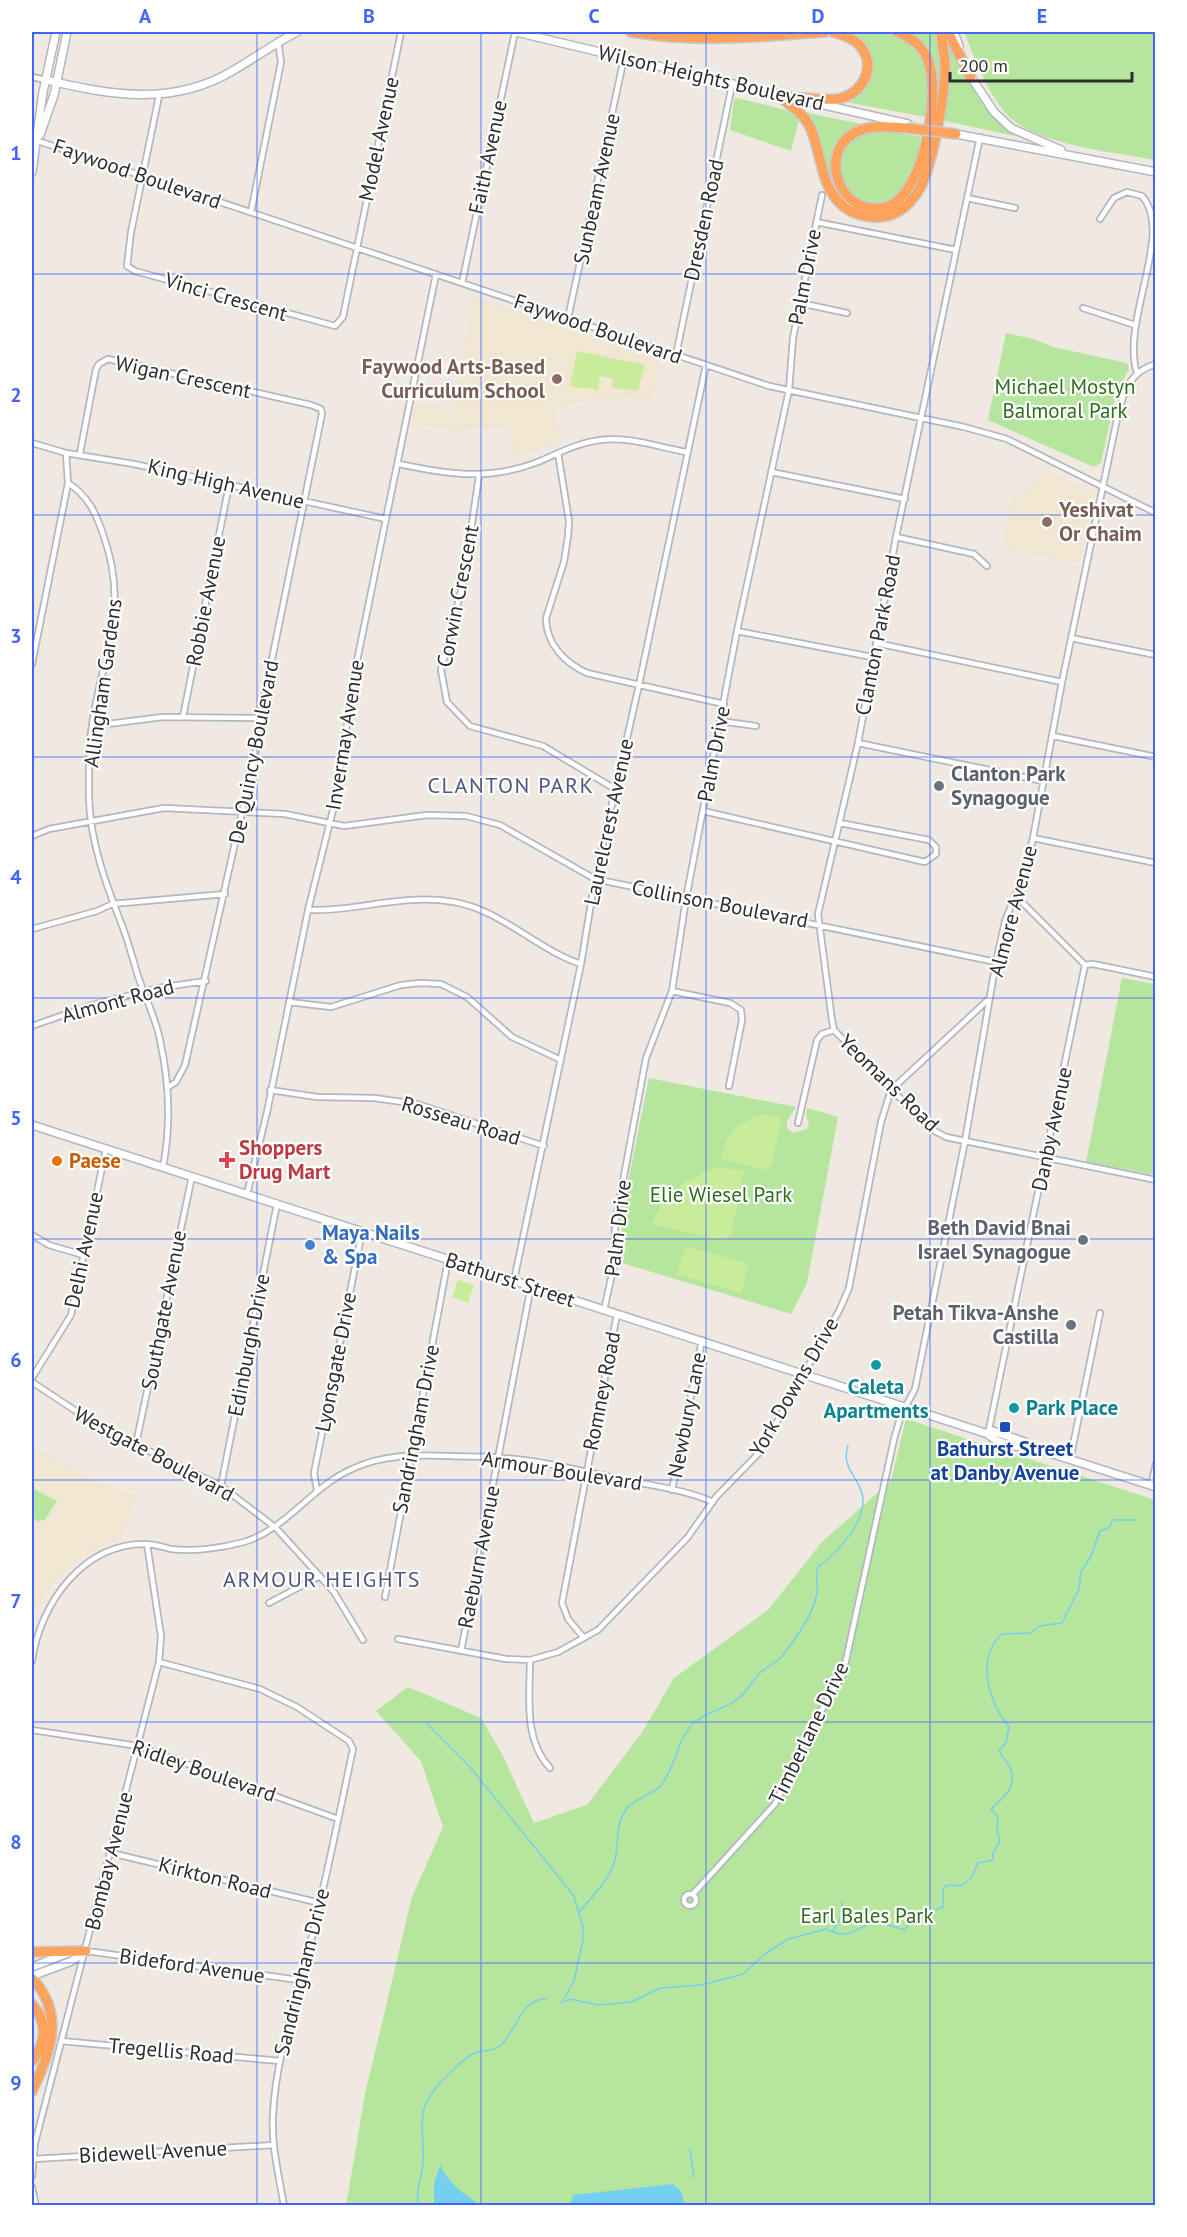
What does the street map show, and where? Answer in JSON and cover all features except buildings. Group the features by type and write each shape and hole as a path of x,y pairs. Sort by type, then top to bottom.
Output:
{"highway":[{"path":"631,32 659,37 713,38 825,32"},
{"path":"787,96 840,99 855,93 866,79 868,67 861,46 853,39 833,32"},
{"path":"897,32 908,36 929,61 933,85 920,165 908,192 898,202 882,208 856,203 839,187 835,162 842,144 861,130 874,127 907,126 956,134"},
{"path":"776,94 802,115 810,126 829,188 842,205 855,214 872,217 890,216 904,208 925,179 942,100 945,65 941,32"},
{"path":"948,32 971,78"},
{"path":"32,1952 86,1951"},
{"path":"32,1977 47,2000 53,2029 48,2058 32,2091"},
{"path":"32,2004 41,2016 44,2035 40,2050 32,2061"}],"main road":[{"path":"32,172 56,32"},
{"path":"38,141 57,83 67,32"},
{"path":"46,81 131,96 159,96 199,86 232,72 278,41 297,32"},
{"name":"Wilson Heights Boulevard","path":"515,32 907,126"},
{"path":"954,32 971,78 994,112 1011,128 1080,157"},
{"path":"956,134 1155,172"},
{"name":"Bathurst Street","path":"32,1125 988,1434 993,1431 1006,1435 1026,1442 1028,1446 1153,1486"},
{"path":"32,1967 68,1953 86,1951"},
{"path":"32,1977 72,1961 86,1951"}],"street":[{"name":"Model Avenue","path":"358,247 402,32"},
{"name":"Faith Avenue","path":"462,283 515,32"},
{"path":"251,212 281,62 278,41"},
{"name":"Sunbeam Avenue","path":"568,318 624,58"},
{"path":"32,78 46,81"},
{"name":"Dresden Road","path":"676,356 732,85"},
{"path":"143,175 159,96"},
{"name":"Clanton Park Road","path":"834,1030 819,923 858,743 872,657 896,537 923,418 980,137"},
{"name":"Faywood Boulevard","path":"38,141 676,356 789,390 923,418 1007,439 1155,513"},
{"name":"Vinci Crescent","path":"143,175 126,259 127,266 135,271 335,326 343,317 358,247"},
{"path":"1100,219 1114,198 1124,192 1142,196 1151,211 1153,236 1132,345 1137,373 1155,364"},
{"name":"Palm Drive","path":"604,1310 614,1265 615,1224 646,1058 672,991 686,899 737,631 789,390 793,338 822,195"},
{"path":"967,198 1015,208"},
{"path":"816,222 956,250"},
{"name":"Invermay Avenue","path":"247,1194 308,910 330,824 356,670 436,274"},
{"path":"800,303 847,313"},
{"path":"1083,308 1136,325"},
{"name":"Wigan Crescent","path":"80,453 96,369 99,364 108,359 321,409"},
{"name":"Laurelcrest Avenue","path":"514,1280 544,1146 595,879 639,685 706,365"},
{"name":"Almore Avenue","path":"906,1406 915,1389 1005,921 1016,896 1033,838 1102,485 1123,395 1126,386 1137,373"},
{"name":"De Quincy Boulevard","path":"167,1088 176,1082 185,1065 206,981 322,421 321,409"},
{"path":"399,464 450,475 479,476 520,468 583,443 612,439 686,452"},
{"path":"32,443 66,453 68,483 32,664"},
{"name":"King High Avenue","path":"66,453 80,453 386,519"},
{"path":"558,453 569,521 568,536 564,562 548,608 546,628 561,656 576,668 598,676 724,704"},
{"path":"771,472 905,500"},
{"name":"Corwin Crescent","path":"479,476 463,583 441,670 447,702 471,726 543,746 615,789"},
{"name":"Allingham Gardens","path":"68,483 80,491 95,510 111,556 116,589 115,623 101,674 92,726 89,778 91,820 112,904 160,1039 167,1088 168,1116 163,1167"},
{"name":"Robbie Avenue","path":"183,717 229,485"},
{"path":"896,537 974,554 987,566"},
{"path":"737,631 872,657"},
{"path":"1071,638 1155,655"},
{"path":"876,643 1062,682"},
{"path":"92,726 183,717 260,718"},
{"path":"720,721 756,726"},
{"path":"1053,736 1155,757"},
{"path":"858,743 1043,781"},
{"name":"Collinson Boulevard","path":"32,836 49,829 91,820 164,808 243,810 285,814 344,826 427,815 466,816 501,825 595,879 686,899 819,923 996,962"},
{"path":"703,811 925,862 936,854 936,847 929,840 840,823"},
{"path":"1033,838 1155,863"},
{"path":"32,929 97,911 112,904 225,894"},
{"path":"1016,896 1085,965 1093,964 1155,976"},
{"path":"308,910 396,900 453,902 490,915 580,964"},
{"name":"Danby Avenue","path":"988,1434 1047,1158 1085,965"},
{"name":"Almont Road","path":"32,1026 92,1005 195,981 206,981"},
{"path":"289,1002 331,1007 401,985 420,982 441,984 467,997 512,1037 561,1060"},
{"path":"672,991 730,1003 741,1010 742,1020 729,1086"},
{"name":"York Downs Drive","path":"398,1639 506,1659 530,1660 558,1652 598,1630 671,1554 703,1518 713,1502 760,1452 805,1373 849,1288 881,1122 891,1090 990,998"},
{"path":"798,1123 817,1040 822,1034 834,1030"},
{"name":"Yeomans Road","path":"834,1030 929,1128 946,1137 1155,1180"},
{"name":"Rosseau Road","path":"270,1090 317,1097 374,1098 417,1104 544,1146"},
{"name":"Delhi Avenue","path":"32,1380 71,1315 106,1149"},
{"name":"Southgate Avenue","path":"136,1444 192,1176"},
{"name":"Edinburgh Drive","path":"221,1486 277,1204"},
{"name":"Lyonsgate Drive","path":"317,1491 314,1473 362,1232"},
{"path":"32,1235 49,1245 83,1255"},
{"name":"Sandringham Drive","path":"385,1597 448,1260"},
{"name":"Raeburn Avenue","path":"461,1651 531,1286"},
{"path":"1070,1460 1100,1313"},
{"name":"Romney Road","path":"584,1638 568,1619 562,1603 617,1314"},
{"name":"Newbury Lane","path":"672,1490 702,1340"},
{"name":"Westgate Boulevard","path":"32,1380 75,1412 221,1486 276,1528 320,1576 350,1617 363,1640"},
{"name":"Timberlane Drive","path":"693,1894 775,1804 812,1728 843,1674 894,1439 906,1406"},
{"name":"Armour Boulevard","path":"32,1661 38,1630 46,1612 74,1574 108,1551 129,1545 147,1544 173,1549 206,1548 244,1542 276,1528 317,1491 353,1468 380,1459 412,1454 499,1457 672,1490 704,1497 713,1502"},
{"path":"1153,1486 1155,1464"},
{"name":"Bombay Avenue","path":"32,2176 33,2159 61,2041 159,1662 161,1636 147,1544"},
{"path":"269,1603 320,1576"},
{"path":"530,1660 531,1729 541,1758 550,1768"},
{"name":"Sandringham Drive","path":"159,1662 206,1672 260,1689 297,1707 349,1740 353,1749 320,1903 280,2061 273,2115 274,2145 284,2205"},
{"name":"Ridley Boulevard","path":"32,1730 138,1746 338,1819"},
{"name":"Kirkton Road","path":"111,1852 320,1903"},
{"name":"Bideford Avenue","path":"86,1951 299,1980"},
{"name":"Tregellis Road","path":"61,2041 280,2061"},
{"name":"Bidewell Avenue","path":"33,2159 274,2145"},
{"path":"32,2187 36,2205"}],"shaded area":[{"name":"Faywood Arts-Based Curriculum School","path":"474,297 659,361 652,400 628,397 590,399 554,409 561,440 516,459 510,427 456,430 412,423 416,402 453,409"},
{"name":"Yeshivat Or Chaim","path":"1045,468 1093,493 1079,563 1002,548 1013,495 1021,497"},
{"path":"32,1446 97,1483 137,1495 121,1539 94,1550 79,1560 52,1583 32,1614"}],"green space":[{"path":"878,32 908,42 923,61 928,86 926,117 840,101 862,89 872,72 869,53 853,33"},
{"path":"906,32 938,32 941,46 940,88 937,87 929,55"},
{"path":"964,32 1155,32 1155,160 1062,142 1028,129 1013,120 1005,113 991,92"},
{"path":"948,42 976,94 994,118 1015,136 941,120 945,43"},
{"path":"737,98 786,110 799,120 791,151 730,130 734,100"},
{"path":"803,112 866,125 833,158 832,173 828,175"},
{"path":"869,132 897,132 921,137 908,182 894,199 877,205 862,200 849,189 841,174 840,158 849,143"},
{"name":"Michael Mostyn Balmoral Park","path":"1006,333 1033,339 1053,347 1127,363 1129,369 1116,394 1101,463 1094,467 988,420"},
{"path":"577,351 645,365 638,390 612,388 613,379 600,376 598,390 570,386"},
{"path":"1122,978 1155,984 1155,1175 1086,1162"},
{"name":"Elie Wiesel Park","path":"649,1078 796,1107 787,1121 787,1128 793,1133 807,1129 809,1123 806,1117 807,1108 838,1117 807,1283 791,1314 622,1263 621,1217"},
{"path":"764,1114 782,1118 771,1165 765,1170 721,1159 726,1141 735,1129"},
{"path":"716,1168 744,1170 731,1236 724,1241 652,1224 663,1203 677,1188 694,1177"},
{"path":"686,1246 749,1264 741,1293 677,1274"},
{"path":"458,1280 474,1285 468,1303 452,1297"},
{"name":"Earl Bales Park","path":"906,1419 1155,1500 1155,2205 346,2206 365,2094 412,1897 443,1827 421,1761 376,1711 408,1687 481,1718 502,1754 534,1823 587,1805 641,1734 674,1678 768,1610 822,1542 891,1481"},
{"path":"32,1488 57,1501 44,1521 41,1519 39,1522 32,1517"}],"water":[{"path":"440,2165 453,2184 480,2205 434,2205 434,2184"},
{"path":"673,2184 681,2191 685,2205 570,2205 573,2195"}],"waterway":[{"path":"579,1912 600,1888 613,1867 620,1823 625,1811 633,1803 661,1785 690,1727 696,1721 740,1697 760,1673 782,1656 803,1626 815,1601 818,1567 842,1545 861,1514 862,1493 846,1459 848,1445"},
{"path":"565,2001 570,1999 598,2005 631,2002 660,1988 701,1985 743,1974 765,1954 788,1939 826,1929 835,1933 849,1934 876,1923 905,1930 913,1919 943,1907 945,1887 948,1885 961,1886 972,1877 978,1863 993,1860 993,1853 1000,1841 997,1831 998,1817 991,1809 1005,1796 1011,1786 1010,1767 999,1751 1006,1743 1009,1727 996,1706 988,1681 989,1655 994,1644 1002,1634 1031,1633 1039,1626 1062,1623 1079,1589 1081,1572 1091,1556 1100,1531 1109,1528 1113,1520 1135,1520"},
{"path":"427,1724 470,1767 574,1896 583,1928 583,1940 574,1981 561,2004"},
{"path":"833,1931 841,1917 842,1902"},
{"path":"418,2206 423,2161 422,2123 425,2105 430,2096 467,2057 500,2046 524,2010 537,2000 546,1999"},
{"path":"690,2150 694,2177"}],"place":[{"name":"Faywood Arts-Based Curriculum School","path":"557,379"},
{"name":"Yeshivat Or Chaim","path":"1047,522"},
{"name":"Clanton Park Synagogue","path":"939,786"},
{"name":"Shoppers Drug Mart","path":"227,1160"},
{"name":"Paese","path":"57,1161"},
{"name":"Beth David Bnai Israel Synagogue","path":"1083,1240"},
{"name":"Maya Nails & Spa","path":"310,1245"},
{"name":"Petah Tikva-Anshe Castilla","path":"1071,1325"},
{"name":"Caleta Apartments","path":"876,1365"},
{"name":"Park Place","path":"1014,1408"},
{"name":"Bathurst Street at Danby Avenue","path":"1005,1427"}],"district":[{"name":"CLANTON PARK","path":"511,785"},
{"name":"ARMOUR HEIGHTS","path":"322,1579"}]}
